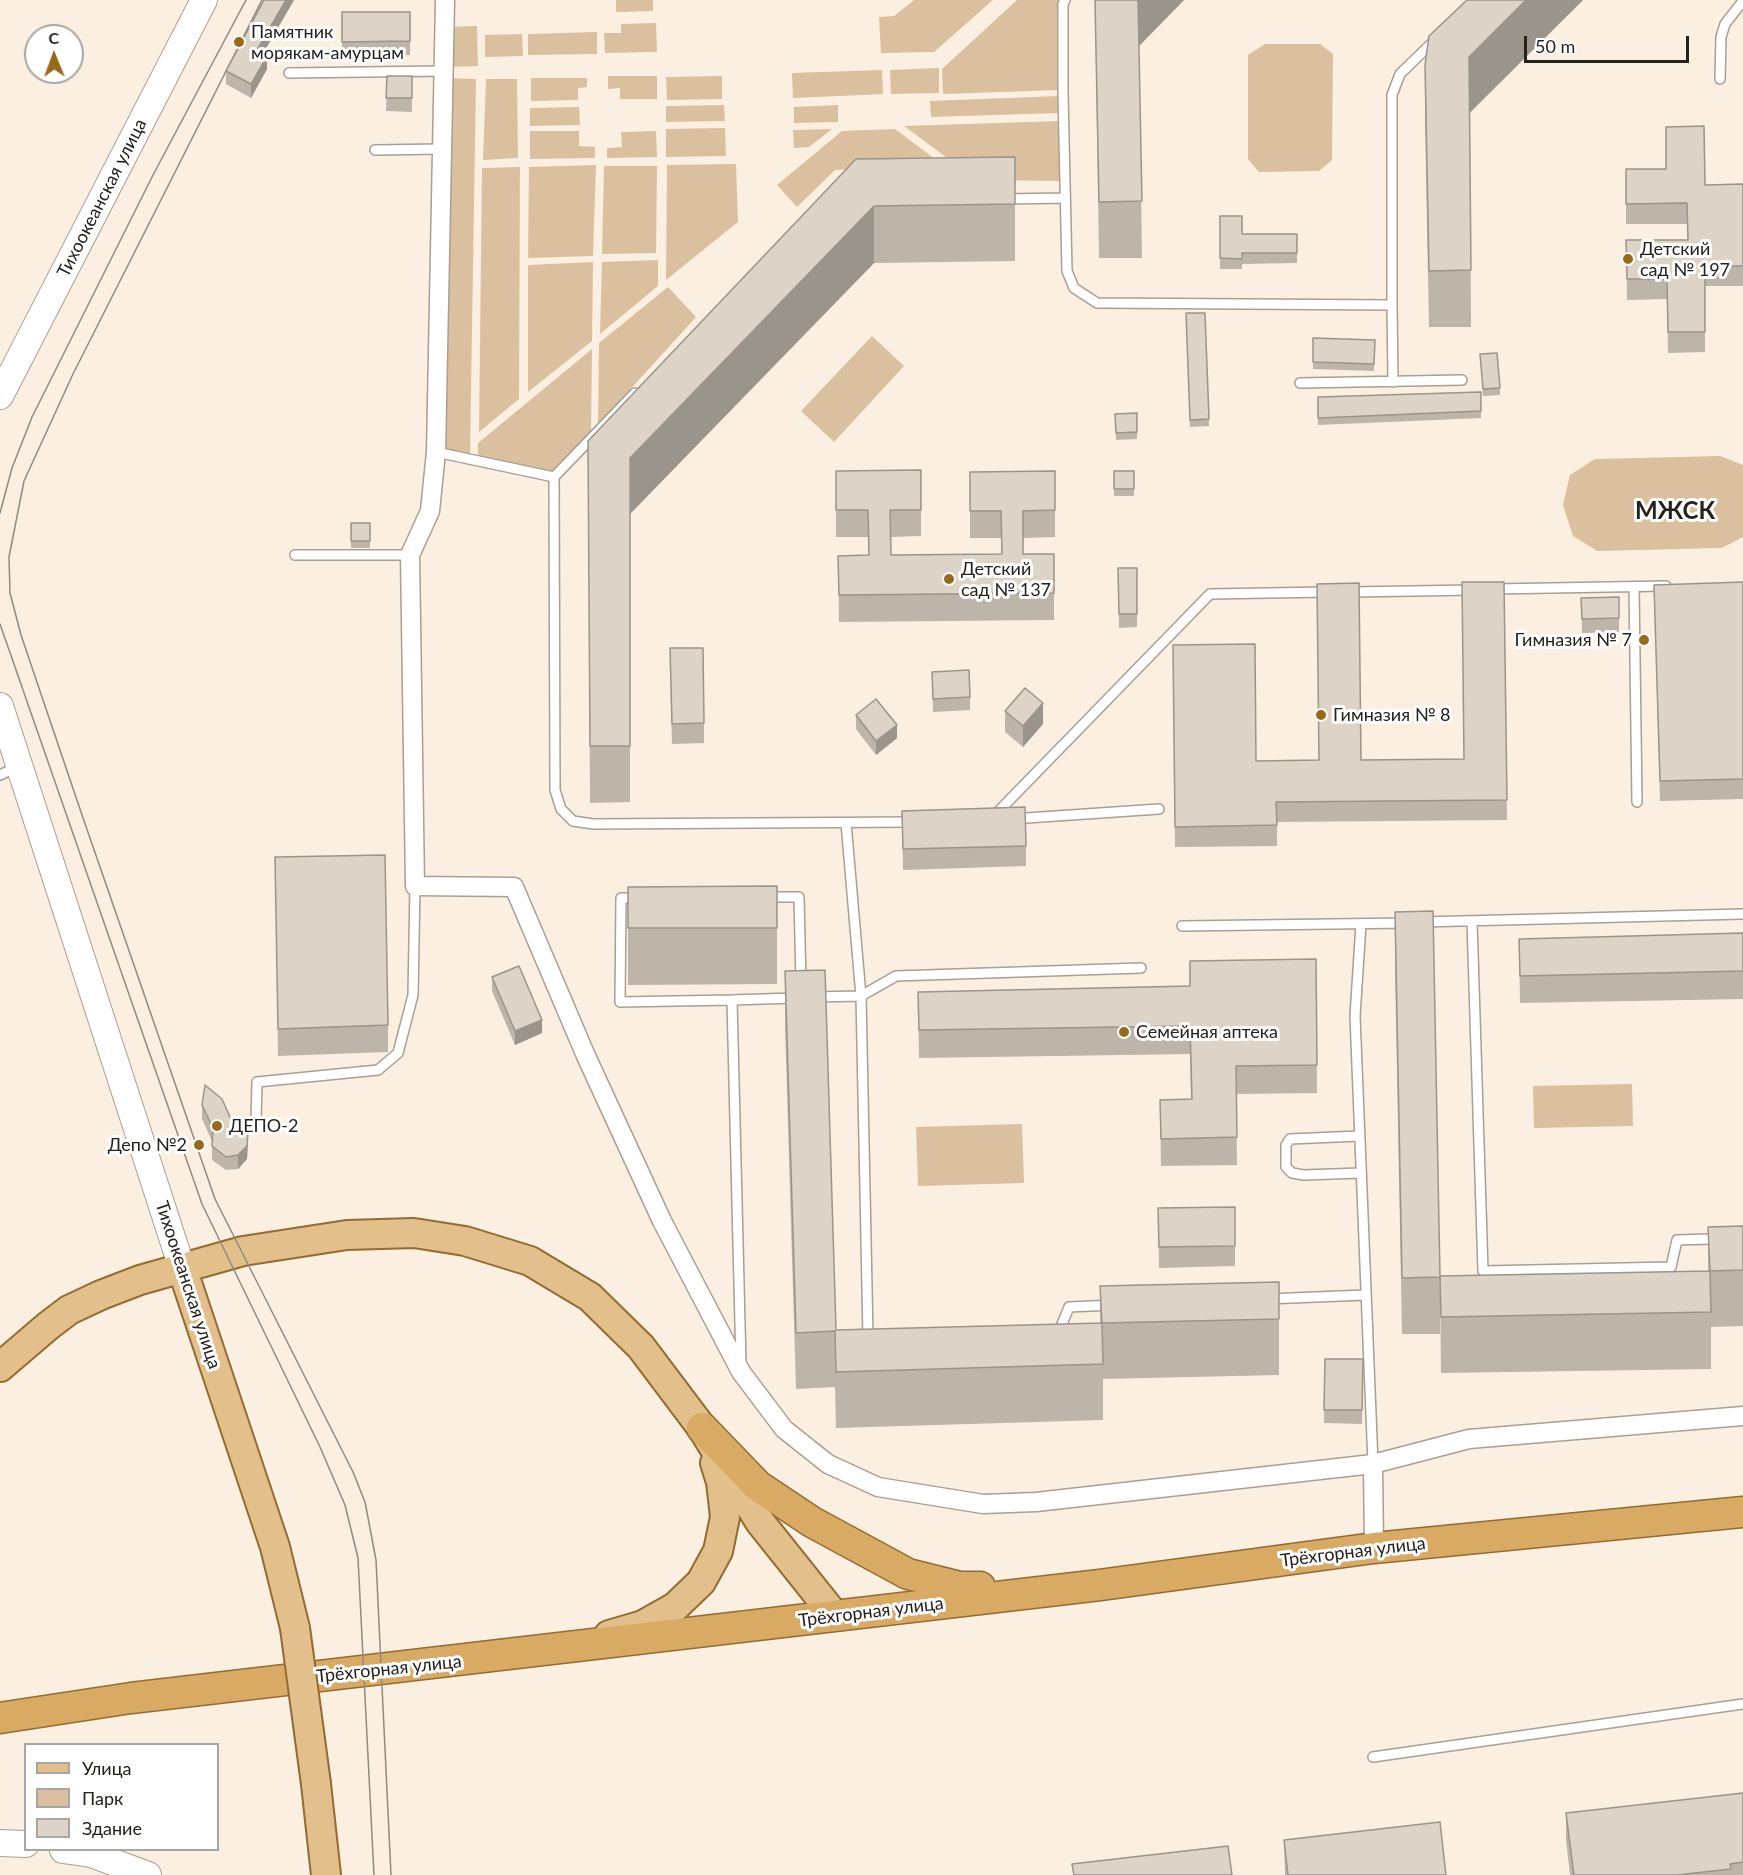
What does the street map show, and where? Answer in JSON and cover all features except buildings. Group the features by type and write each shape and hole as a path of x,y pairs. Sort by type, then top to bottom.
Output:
{"highway":[{"path":"702,1428 758,1486 812,1522 908,1574 960,1587 1100,1585"},
{"name":"Трёхгорная улица","path":"0,1718 131,1698 1100,1585 1374,1548 1743,1512"},
{"path":"0,1702 27,1707 131,1698"}],"main road":[{"name":"Тихоокеанская улица","path":"0,396 204,0"},
{"name":"Тихоокеанская улица","path":"0,706 10,770 182,1268 275,1547 295,1628 326,1875"},
{"path":"0,1367 22,1346 69,1310 101,1295 182,1268 243,1251 347,1235 414,1233 465,1240 530,1261 591,1297 641,1347 702,1428 760,1522 835,1616"},
{"path":"522,1654 588,1641 643,1625 675,1607 701,1582 718,1551 725,1517 721,1482 702,1428"},
{"path":"0,1843 24,1844"},
{"path":"70,1851 91,1854 148,1875"}],"street":[{"path":"446,0 436,452 430,511 410,555 415,886 514,887 586,1056 662,1221 741,1372 784,1429 828,1464 879,1487 983,1504 1036,1502 1373,1464 1469,1439 1743,1416"},
{"path":"1373,1464 1374,1548"}],"lane":[{"path":"1065,0 1063,4 1067,271 1074,288 1097,303 1392,305"},
{"path":"1720,79 1721,37 1725,24 1743,2"},
{"path":"1393,382 1393,87 1400,74 1442,33"},
{"path":"289,72 444,70"},
{"path":"375,150 442,148"},
{"path":"995,199 1065,198"},
{"path":"1300,383 1462,380"},
{"path":"644,384 554,477 555,790 561,809 573,821 593,825 930,822"},
{"path":"436,452 554,477"},
{"path":"295,555 410,555"},
{"path":"990,820 1210,594 1678,586"},
{"path":"1634,587 1637,802"},
{"path":"978,821 1159,809"},
{"path":"846,823 861,996 868,1337 880,1336"},
{"path":"256,1121 256,1082 378,1070 398,1053 413,995 415,886"},
{"path":"752,897 799,897 802,998"},
{"path":"645,898 621,898 620,1002 861,996 896,976 1141,968"},
{"path":"1182,926 1360,924 1743,914"},
{"path":"1472,921 1483,1271 1671,1267 1677,1240 1743,1238"},
{"path":"1360,924 1355,1016 1373,1464"},
{"path":"732,1000 741,1372"},
{"path":"1359,1136 1290,1139 1286,1145 1286,1167 1292,1173 1304,1175 1360,1173"},
{"path":"1258,1300 1365,1296"},
{"path":"1047,1334 1059,1334 1069,1307 1128,1305"},
{"path":"1373,1757 1743,1704"}],"green space":[{"path":"616,0 653,0 653,11 616,12"},
{"path":"914,0 993,0 934,52 881,53 879,17 894,16"},
{"path":"1017,0 1058,0 1060,90 943,94 942,69"},
{"path":"656,23 657,52 605,53 604,33 621,33 621,24"},
{"path":"477,26 478,66 448,67 449,27"},
{"path":"597,32 597,54 528,55 528,34"},
{"path":"522,34 523,56 485,57 485,35"},
{"path":"1265,44 1320,44 1333,54 1332,160 1319,171 1259,172 1248,159 1248,55"},
{"path":"939,68 939,93 891,94 890,70"},
{"path":"882,70 883,94 793,98 792,73"},
{"path":"608,76 657,76 657,99 620,99 620,88 608,89"},
{"path":"722,76 722,99 667,100 666,77"},
{"path":"447,78 476,79 470,455 441,449"},
{"path":"531,78 587,78 587,87 578,88 578,100 531,101"},
{"path":"486,79 517,79 518,158 483,160"},
{"path":"1060,96 1060,113 931,117 930,101"},
{"path":"724,105 725,121 666,122 666,106"},
{"path":"838,105 838,122 794,123 794,107"},
{"path":"579,107 580,125 530,126 530,108"},
{"path":"1060,121 1061,181 977,180 904,126"},
{"path":"725,128 726,156 666,157 666,129"},
{"path":"832,129 809,147 794,148 793,130"},
{"path":"895,129 943,165 835,170 797,207 777,185 842,131"},
{"path":"530,131 579,131 579,146 595,147 595,158 530,159"},
{"path":"656,131 657,157 607,158 607,148 622,147 621,132"},
{"path":"736,164 738,222 666,280 667,165"},
{"path":"596,165 593,256 528,258 529,167"},
{"path":"604,166 657,166 656,253 602,254"},
{"path":"520,167 519,399 479,432 482,168"},
{"path":"658,260 658,286 600,334 602,262"},
{"path":"593,262 592,341 528,392 528,265"},
{"path":"668,287 696,317 598,425 599,343"},
{"path":"872,336 904,366 834,442 801,411"},
{"path":"592,349 591,433 553,473 478,458 478,443"},
{"path":"1720,456 1743,465 1743,537 1722,548 1597,551 1573,536 1563,505 1570,475 1595,459"},
{"path":"1632,1084 1633,1126 1534,1128 1533,1086"},
{"path":"1022,1124 1024,1183 918,1186 916,1127"}],"tram line":[{"path":"0,513 12,468 32,417 153,175 246,0"},
{"path":"262,0 73,374 24,481 9,557 10,593 21,635 215,1199 353,1472 365,1502 376,1560 391,1875"},
{"path":"0,624 202,1204 320,1447 345,1505 358,1558 374,1875"}],"place":[{"name":"Памятник морякам-амурцам","path":"239,42"},
{"name":"Детский сад № 197","path":"1628,259"},
{"name":"Детский сад № 137","path":"949,579"},
{"name":"Гимназия № 7","path":"1644,640"},
{"name":"Гимназия № 8","path":"1321,715"},
{"name":"Семейная аптека","path":"1124,1032"},
{"name":"ДЕПО-2","path":"217,1126"},
{"name":"Депо №2","path":"199,1145"}],"district":[{"name":"МЖСК","path":"1675,511"}]}
